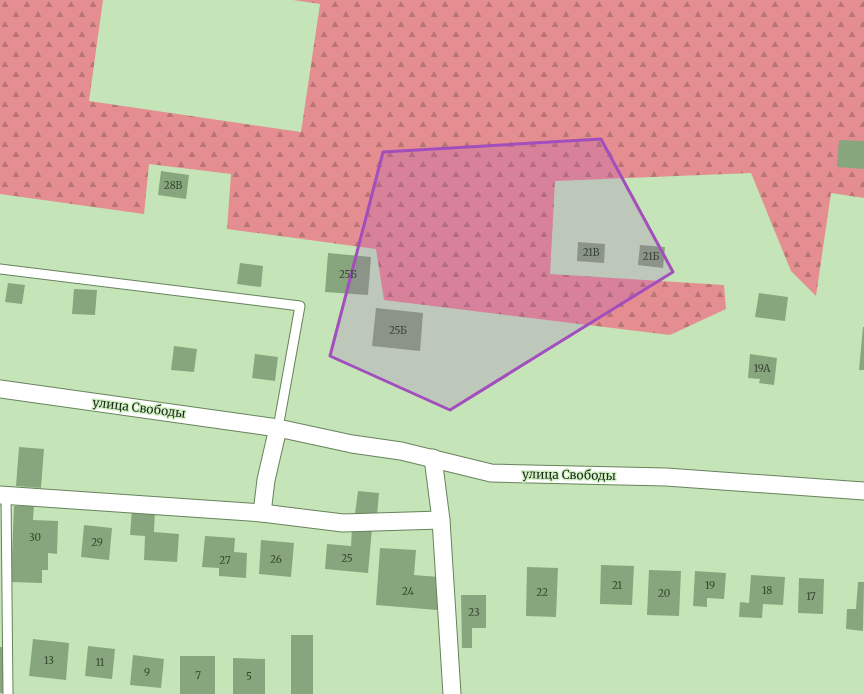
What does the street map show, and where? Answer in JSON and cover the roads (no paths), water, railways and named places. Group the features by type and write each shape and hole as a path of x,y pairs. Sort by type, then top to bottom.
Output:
{"street":[{"name":"улица Свободы","path":"0,388 278,428 352,444 401,451 490,473 666,477 864,491"},
{"path":"262,513 266,480 278,428"},
{"path":"433,458 441,520 452,694"},
{"path":"3,495 262,513 343,523 441,520"}],"lane":[{"path":"0,270 300,306 278,428"},
{"path":"3,495 8,694"}]}
